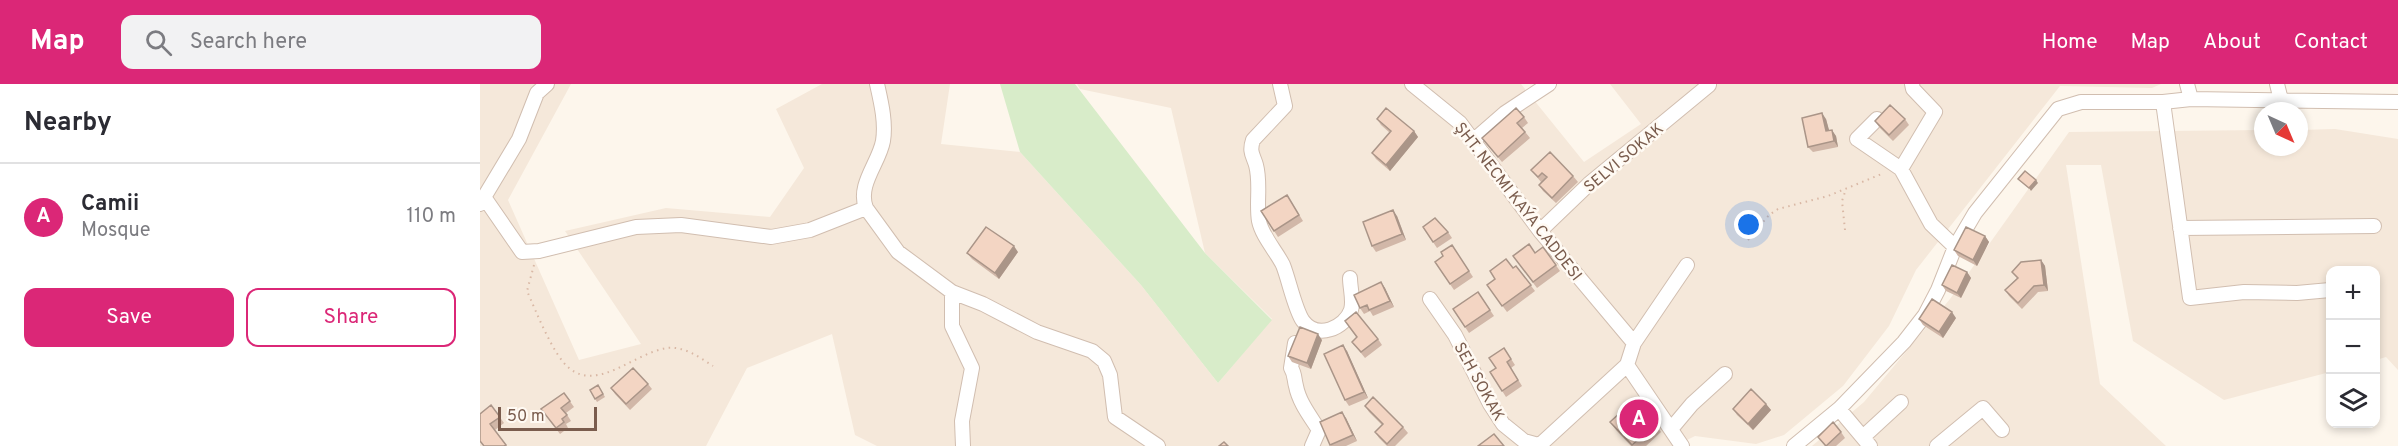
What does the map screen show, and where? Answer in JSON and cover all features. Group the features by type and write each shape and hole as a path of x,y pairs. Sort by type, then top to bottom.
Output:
{"street":[{"path":"547,84 537,93 519,139 482,201 522,252 539,251 636,227 681,225 771,237 810,230 866,208"},
{"path":"877,84 884,131 882,144 864,190 863,201 898,252 952,292 983,304 1037,332 1092,351 1104,361 1110,375 1115,417 1158,446"},
{"path":"1280,84 1285,106 1253,140 1251,154 1256,166 1259,223 1283,265 1303,321 1311,327 1324,331 1346,320 1353,305 1350,278"},
{"name":"ŞHT. NECMI KAÝA CADDESI","path":"1412,84 1460,123 1540,231 1634,343"},
{"path":"1473,140 1505,113 1549,84"},
{"path":"1900,168 1935,112 1913,89 1912,84"},
{"path":"2185,100 2187,84"},
{"path":"2277,84 2281,100"},
{"name":"SELVI SOKAK","path":"1540,231 1589,184 1709,85"},
{"path":"1794,446 1839,409 1881,367 1925,315 1938,290 1955,247 1975,213 2058,109 2081,102 2281,100 2398,102"},
{"path":"2163,102 2190,298 2244,292 2297,293 2326,290"},
{"path":"1877,119 1857,140 1900,168 1931,224 1955,247"},
{"path":"2180,228 2374,226"},
{"path":"1541,445 1627,365 1634,343 1687,265"},
{"path":"952,292 952,326 972,368 962,421 963,446"},
{"name":"SEH SOKAK","path":"1430,299 1455,335 1484,394 1503,424 1524,441 1541,445"},
{"path":"1303,321 1296,341 1291,368 1295,374 1295,386 1303,406 1319,430 1312,446"},
{"path":"1627,365 1682,446"},
{"path":"1671,429 1692,404 1725,374"},
{"path":"1839,409 1866,442 1901,402"},
{"path":"1937,446 1983,408 2002,430"}],"path":[{"path":"1748,240 1768,215 1778,209 1804,204 1900,168"},
{"path":"1845,230 1842,201 1846,188"},
{"path":"539,251 526,291 559,357 568,368 582,376 597,377 633,359 668,348 690,352 713,366"}],"shaded area":[{"path":"480,84 571,84 508,200 579,360 641,344 565,231 666,208 770,217 804,168 776,109 822,84 950,84 941,144 1020,152 1141,285 1218,383 1272,319 1205,253 1171,108 1080,89 1077,84 1521,84 1584,162 1641,124 1610,84 2161,84 2152,88 2060,86 1916,270 1889,326 1843,386 1784,435 1756,444 1695,436 1675,446 877,446 855,435 832,334 747,368 706,446 480,446"},
{"path":"2335,129 2398,139 2398,370 2386,357 2380,359 2380,266 2326,266 2326,373 2224,400 2133,341 2101,165 2066,165 2100,384 2166,446 1812,446 1864,402 1950,299 2069,132 2254,130 2254,156 2308,156 2308,130"}],"green space":[{"path":"1000,84 1075,84 1205,253 1272,320 1218,383 1141,285 1020,152"}],"building":[{"path":"1890,105 1905,119 1889,135 1875,121"},
{"path":"1386,108 1414,131 1386,165 1372,153 1391,131 1377,119"},
{"path":"1516,108 1524,117 1517,123 1525,132 1498,157 1482,138"},
{"path":"1822,113 1826,131 1832,130 1834,141 1808,147 1802,118"},
{"path":"1550,152 1573,176 1552,198 1539,185 1547,177 1542,173 1538,177 1531,170"},
{"path":"2025,171 2036,180 2029,188 2018,179"},
{"path":"1287,195 1299,215 1274,231 1261,211"},
{"path":"1393,210 1402,234 1372,246 1363,222"},
{"path":"1435,218 1448,232 1433,242 1423,227"},
{"path":"986,227 1014,246 995,273 967,253"},
{"path":"1966,227 1985,236 1973,260 1954,250"},
{"path":"1529,244 1535,253 1543,247 1556,265 1533,282 1513,256"},
{"path":"1452,245 1469,271 1450,284 1435,262 1443,256 1441,252"},
{"path":"1506,259 1513,268 1516,266 1531,285 1502,306 1487,285 1495,279 1490,271"},
{"path":"2041,260 2044,285 2034,286 2018,303 2005,290 2018,278 2012,272 2021,262"},
{"path":"1952,265 1967,272 1957,293 1942,285"},
{"path":"1381,282 1390,301 1369,310 1367,305 1360,308 1354,295"},
{"path":"1478,292 1490,310 1465,327 1453,309"},
{"path":"1932,299 1952,312 1939,332 1919,319"},
{"path":"1356,312 1378,339 1361,352 1352,342 1357,337 1345,321"},
{"path":"1300,327 1318,334 1307,363 1288,356"},
{"path":"1343,345 1364,392 1345,400 1324,354"},
{"path":"1504,348 1511,359 1507,362 1518,380 1502,391 1490,372 1496,368 1489,358"},
{"path":"633,368 648,384 626,404 611,388"},
{"path":"598,385 603,394 595,399 590,390"},
{"path":"1751,389 1766,404 1748,424 1733,409"},
{"path":"564,393 570,401 561,408 567,415 562,419 564,422 556,428 541,409"},
{"path":"1373,397 1403,427 1387,444 1375,432 1383,424 1365,406"},
{"path":"1634,400 1655,424 1632,445 1610,422"},
{"path":"491,405 500,417 490,424 506,445 504,446 484,446 480,441 480,414"},
{"path":"1342,412 1353,435 1330,445 1320,422"},
{"path":"1833,422 1841,432 1826,446 1818,437"},
{"path":"1494,434 1504,446 1478,446"}],"place":[{"name":"Camii","path":"1639,419"}]}
